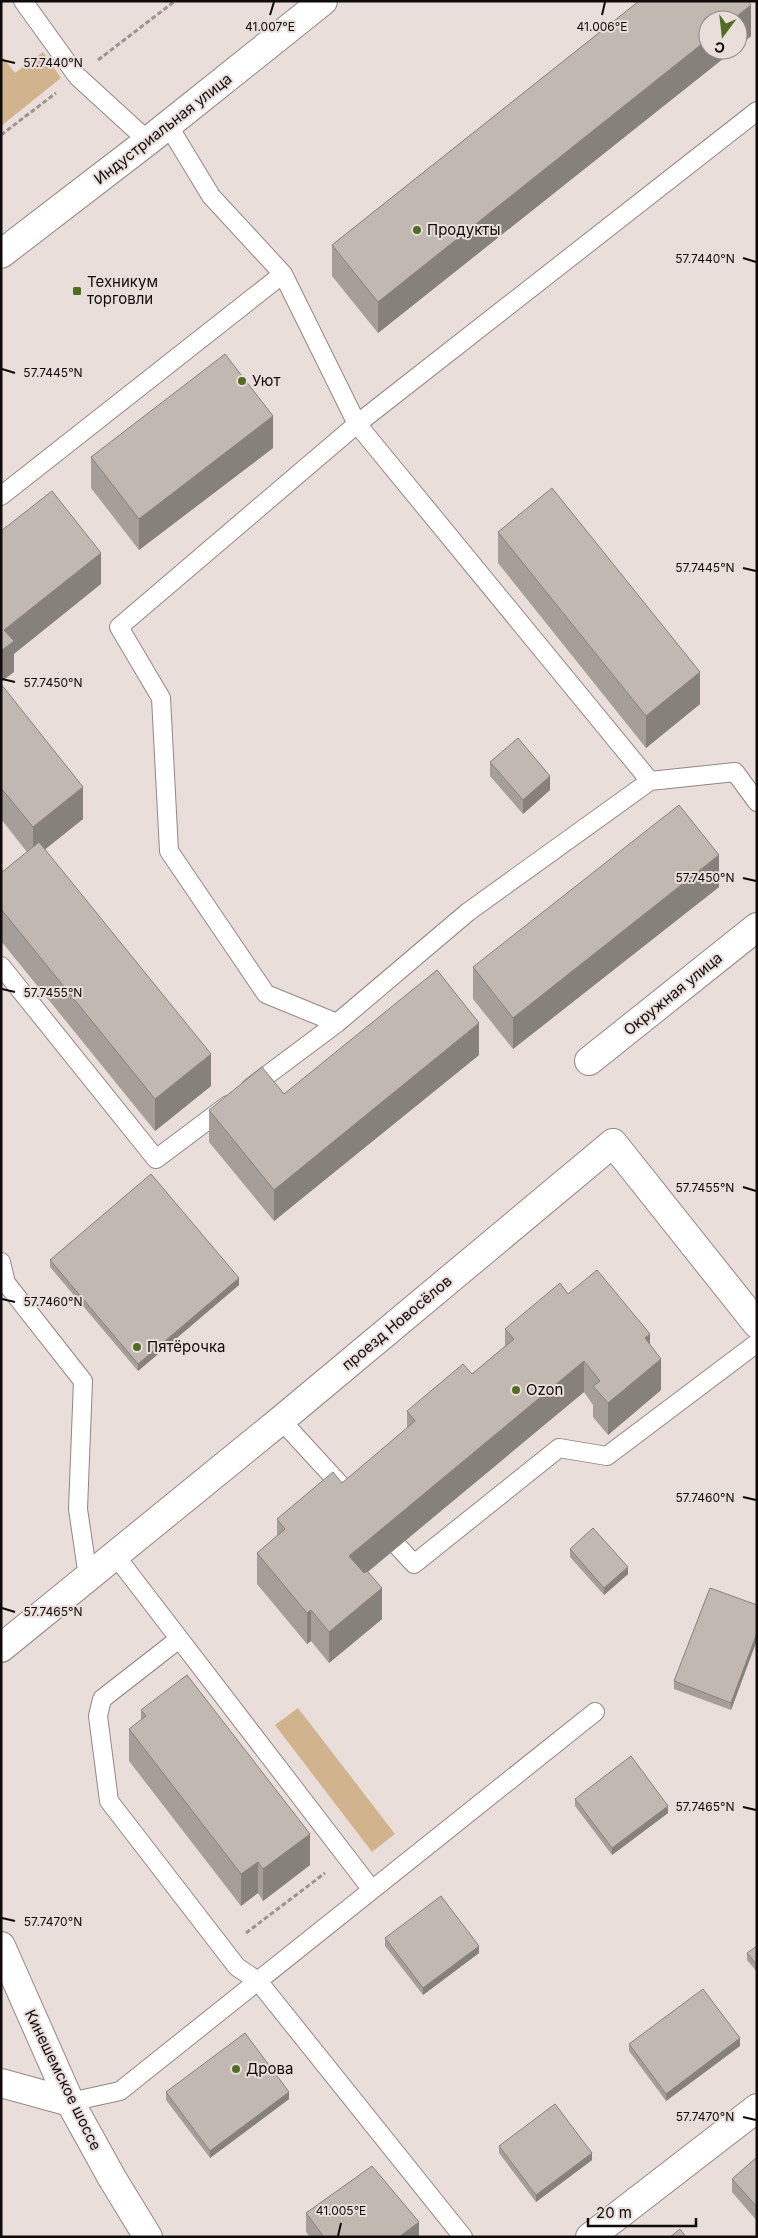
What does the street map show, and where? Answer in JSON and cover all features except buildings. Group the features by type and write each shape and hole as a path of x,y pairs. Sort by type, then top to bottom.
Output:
{"main road":[{"name":"Индустриальная улица","path":"1,254 158,133 323,1"},
{"name":"Окружная улица","path":"589,1060 757,927"},
{"name":"проезд Новосёлов","path":"1,1648 281,1420 612,1143 757,1324"},
{"name":"Кинешемское шоссе","path":"1,1946 70,2102 112,2178 148,2237"},
{"path":"1,2083 70,2102"},
{"path":"590,2237 757,2108"}],"lane":[{"path":"23,1 77,76 158,133 211,196 283,274 357,424 650,781"},
{"path":"337,1023 266,994 169,851 161,698 119,627 357,424 757,111"},
{"path":"1,496 283,274"},
{"path":"1,966 156,1159 337,1023 468,912 650,781 735,772 757,802"},
{"path":"1,1262 6,1284 83,1381 78,1509 88,1577"},
{"path":"281,1420 414,1564 559,1448 607,1456 757,1344"},
{"path":"114,1555 372,1890"},
{"path":"179,1639 102,1700 98,1716 109,1800 237,1967 258,1981 463,2237"},
{"path":"70,2102 120,2091 595,1712"}],"path":[{"path":"224,1950 346,1857"}],"shaded area":[{"path":"43,52 61,78 1,126 1,55 15,73"},
{"path":"298,1708 395,1834 372,1852 275,1725"}],"place":[{"name":"Продукты","path":"417,230"},
{"name":"Техникум торговли","path":"77,291"},
{"name":"Уют","path":"242,381"},
{"name":"Пятёрочка","path":"137,1347"},
{"name":"Ozon","path":"516,1390"},
{"name":"Дрова","path":"236,2069"}]}
